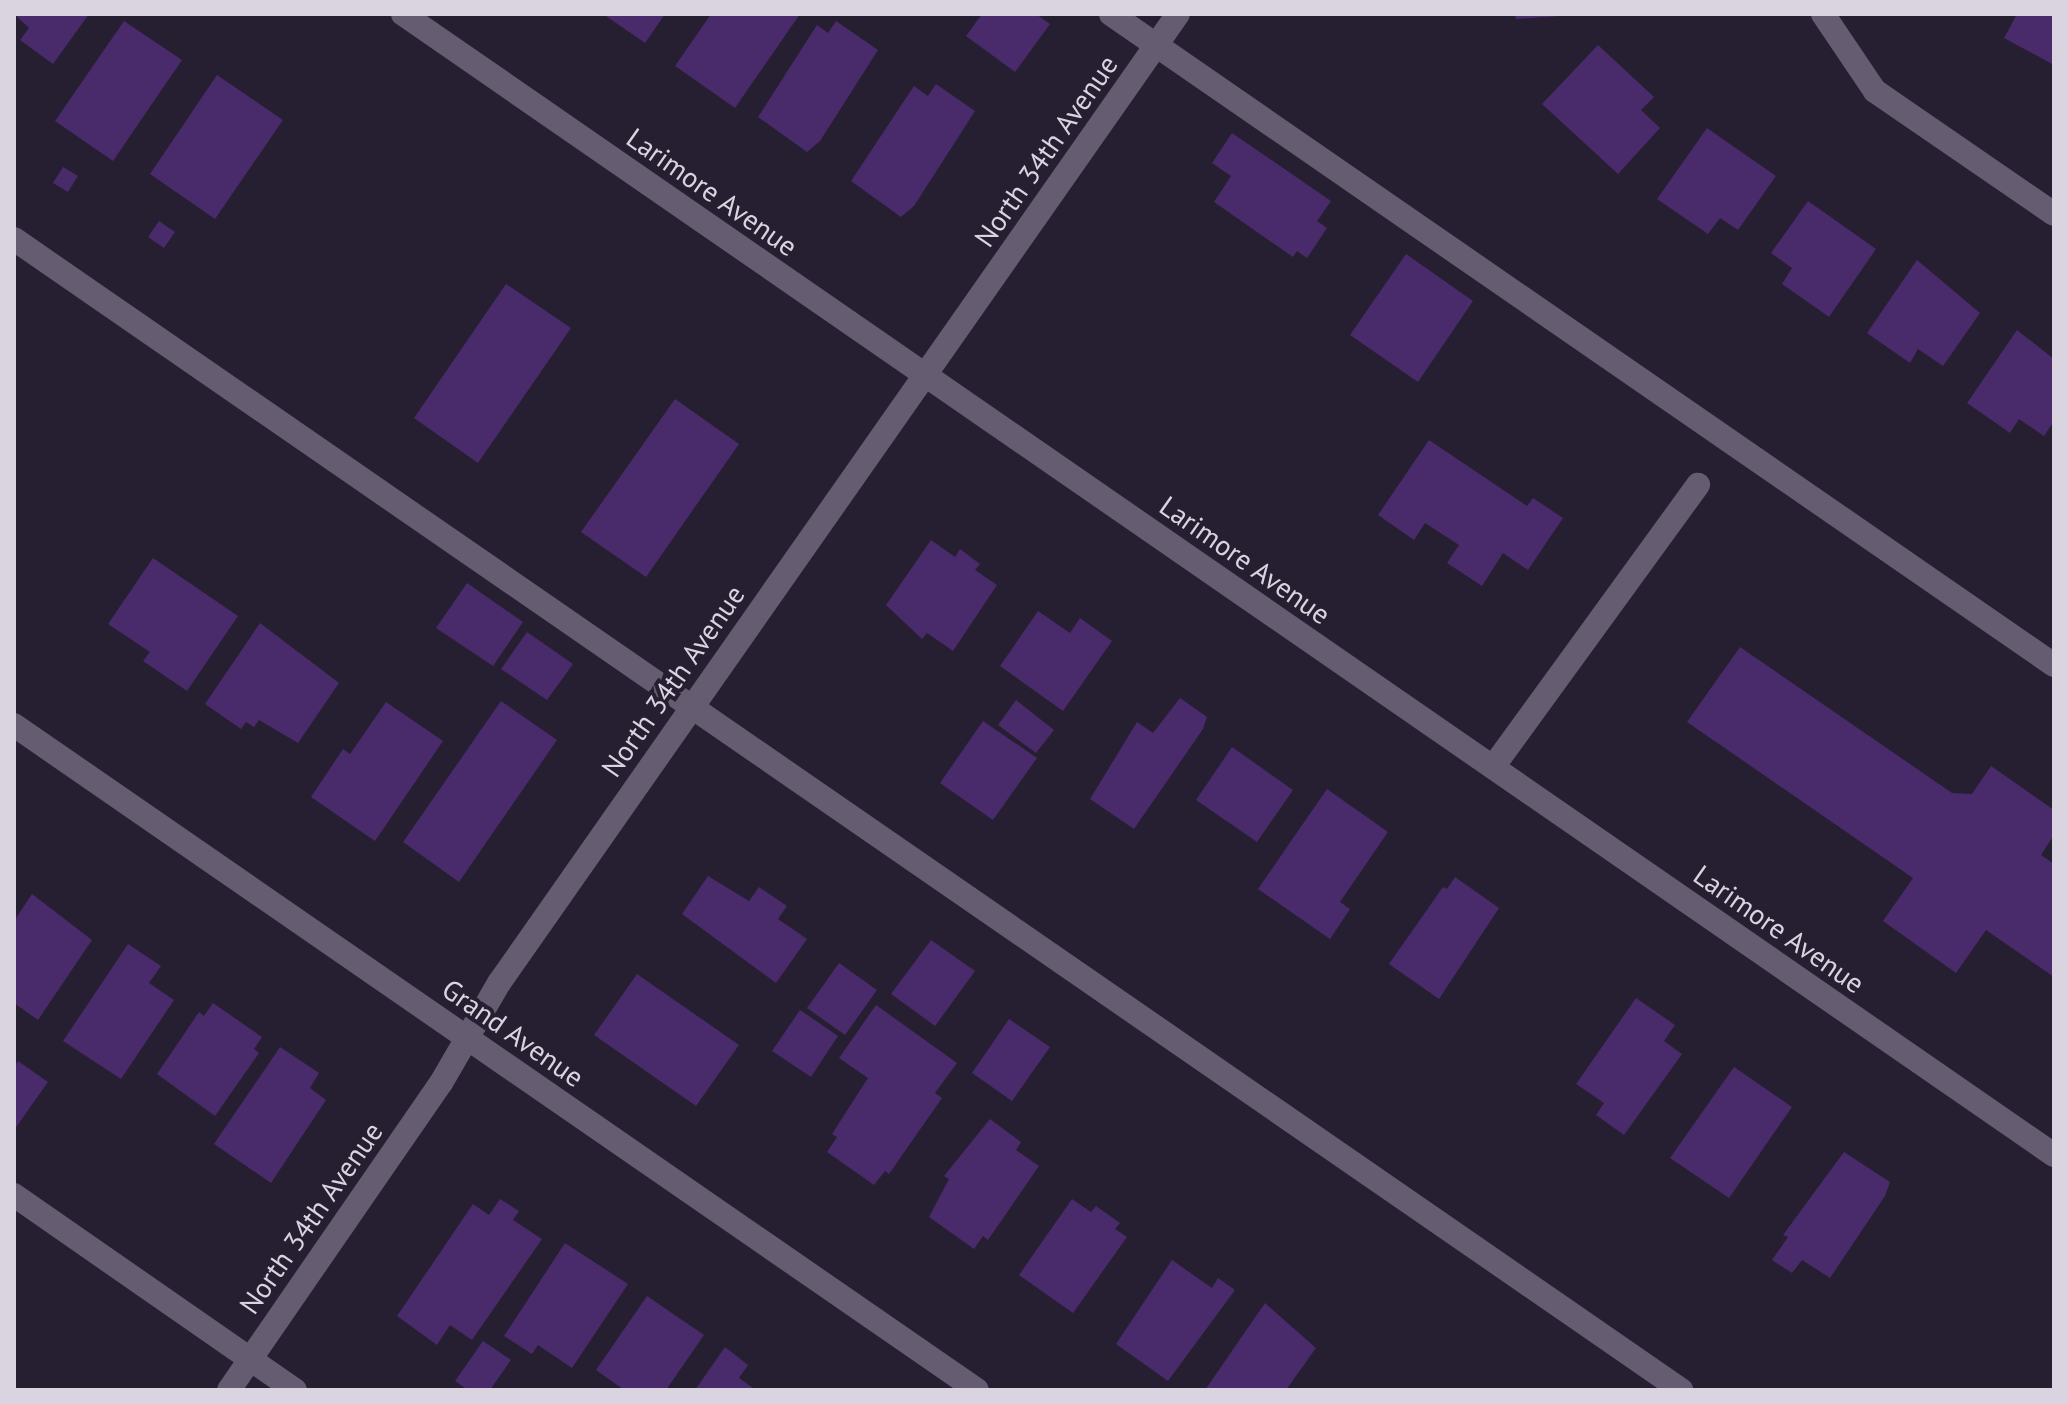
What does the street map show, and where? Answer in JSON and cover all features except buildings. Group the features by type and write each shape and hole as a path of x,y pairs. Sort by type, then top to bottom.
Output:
{"street":[{"name":"Larimore Avenue","path":"403,14 2054,1155"},
{"path":"1111,14 2054,665"},
{"name":"North 34th Avenue","path":"229,1390 467,1038 499,983 1178,14"},
{"path":"1823,14 1875,91 2054,214"},
{"path":"14,239 1681,1390"},
{"path":"1493,767 1698,485"},
{"name":"Grand Avenue","path":"14,725 977,1390"},
{"path":"14,1195 295,1390"}]}
